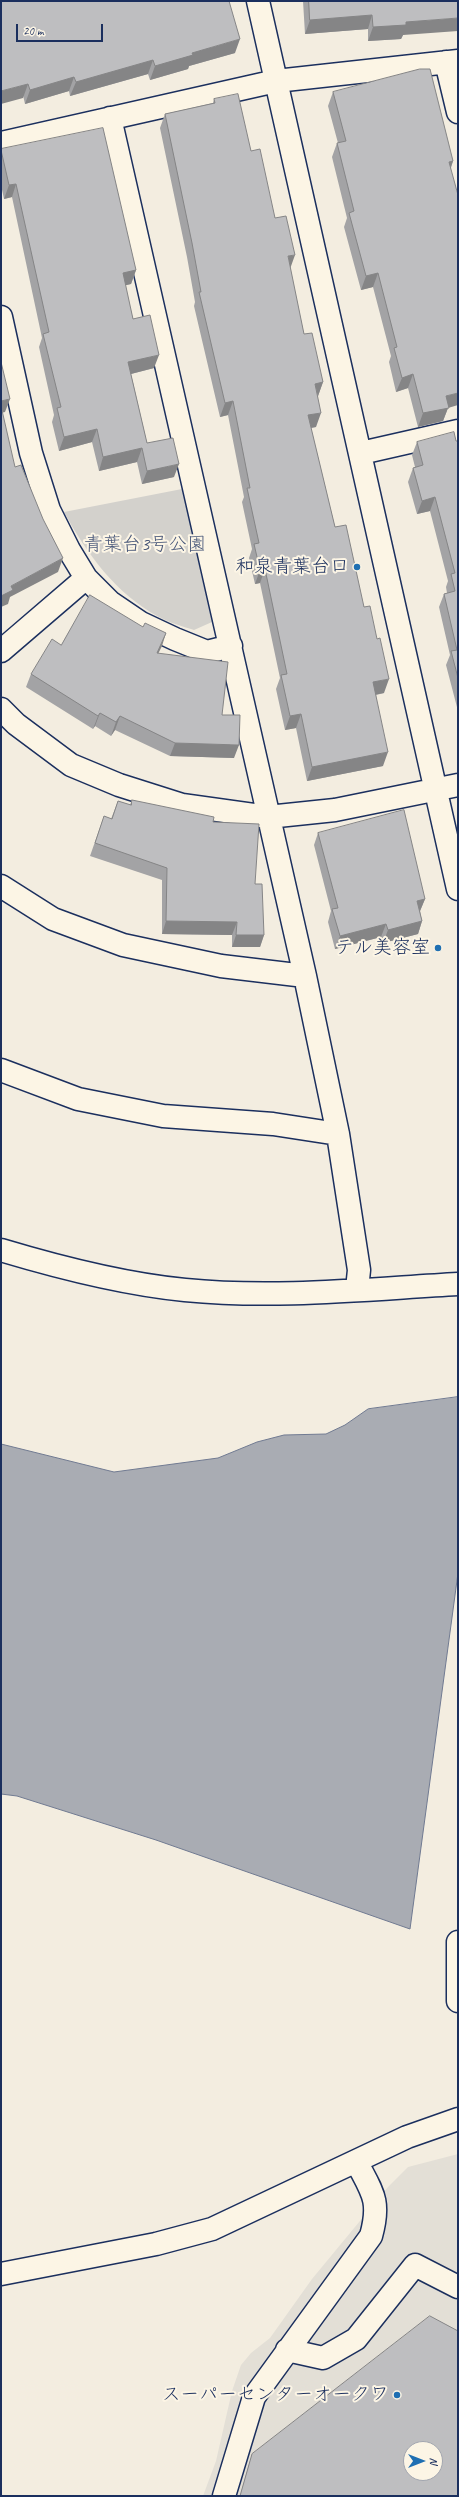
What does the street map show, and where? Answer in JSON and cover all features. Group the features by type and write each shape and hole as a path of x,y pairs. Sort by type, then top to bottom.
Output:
{"street":[{"path":"258,1 458,888"},
{"path":"1,143 276,81 452,61 458,112"},
{"path":"110,118 305,976 338,1134 359,1270 357,1289"},
{"path":"1,318 31,453 49,510 68,550 86,578 116,606 141,623 175,639 207,652 231,646"},
{"path":"361,453 458,431"},
{"path":"1,651 86,578"},
{"path":"1,710 16,724 71,765 119,785 182,805 268,817 335,810 458,785"},
{"path":"1,886 53,919 123,945 221,966 305,976"},
{"path":"1,1070 78,1099 163,1116 274,1124 338,1134"},
{"path":"1,1250 110,1278 184,1290 249,1293 458,1284"},
{"path":"458,1942 458,2000"},
{"path":"1,2274 156,2244 212,2229 407,2137 458,2119"},
{"path":"224,2496 254,2397 371,2236 377,2216 376,2201 356,2161"},
{"path":"288,2350 323,2358 356,2339 415,2265 458,2287"}],"shaded area":[{"path":"458,1397 458,1573 410,1929 156,1840 17,1796 1,1794 1,1444 114,1472 218,1458 257,1442 284,1435 326,1434 345,1425 368,1409"},
{"path":"458,2154 458,2496 203,2496 216,2461 232,2391 241,2365 251,2353 270,2338 312,2279 388,2187 408,2167"}],"green space":[{"name":"青葉台3号公園","path":"182,489 212,622 194,630 159,617 129,597 104,572 93,558 82,543 64,512"}],"building":[{"path":"1,1 229,1 240,39 155,66 153,60 76,82 74,77 30,90 28,84 1,91"},
{"path":"309,1 458,1 458,18 406,22 406,25 373,27 372,15 310,20"},
{"path":"420,69 430,69 453,161 449,162 458,195 458,393 446,396 449,408 423,413 413,374 402,378 394,348 397,347 378,273 366,276 349,213 354,211 337,143 346,141 333,92"},
{"path":"238,94 251,151 260,149 275,218 286,216 295,255 288,256 304,334 312,333 323,382 315,384 321,413 308,415 335,527 346,525 364,607 370,606 377,639 380,638 389,679 373,682 388,752 312,767 301,714 290,716 281,675 287,674 265,569 260,570 254,544 259,543 247,488 250,488 233,401 225,403 199,292 201,292 192,243 165,114 215,103 214,99"},
{"path":"103,128 136,270 123,273 133,319 150,315 159,355 128,362 147,443 173,438 179,464 147,471 142,448 103,457 97,429 64,437 57,408 61,407 43,334 49,332 16,184 9,185 1,150"},
{"path":"1,362 10,399 1,401"},
{"path":"1,406 15,467 21,465 43,519 63,558 11,586 13,590 1,596"},
{"path":"454,432 456,441 458,441 458,678 451,651 457,650 444,594 455,591 451,574 455,573 435,497 422,501 413,468 423,465 417,442"},
{"path":"90,595 143,627 145,623 166,633 157,653 228,662 222,715 240,715 239,745 175,743 120,716 116,722 100,713 98,716 31,674 52,639 61,645"},
{"path":"132,800 214,817 213,822 259,824 255,884 262,884 264,935 236,935 237,922 166,921 167,868 95,843 104,816 112,819 118,801 131,805"},
{"path":"404,810 425,899 417,901 422,921 388,930 386,924 340,936 332,909 338,908 318,833"},
{"name":"スーパーセンターオークワ","path":"430,2316 458,2331 458,2496 240,2496 252,2454"}],"place":[{"name":"和泉青葉台口","path":"357,567"},
{"name":"テル美容室","path":"438,948"},
{"name":"スーパーセンターオークワ","path":"397,2395"}]}
